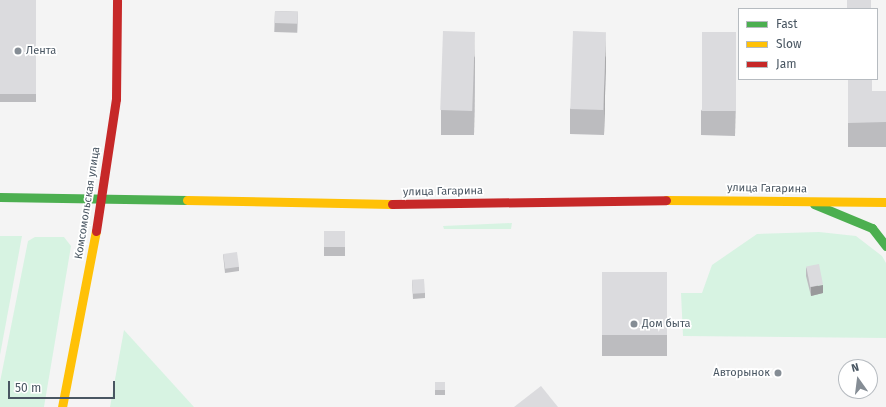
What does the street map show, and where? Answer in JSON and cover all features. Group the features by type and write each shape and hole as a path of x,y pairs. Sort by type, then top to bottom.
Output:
{"main road":[{"name":"Комсомольская улица","path":"62,407 103,197 116,99 117,0"},
{"name":"улица Гагарина","path":"0,196 394,204 647,200 886,202"},
{"path":"808,202 872,228 886,246"}],"green space":[{"path":"512,223 511,229 444,229 443,226"},
{"path":"819,232 856,236 882,256 886,263 886,338 683,336 681,293 702,293 712,265 757,234"},
{"path":"0,236 22,236 0,355"},
{"path":"35,237 64,237 71,246 44,407 0,407 0,382 28,241"},
{"path":"124,330 194,407 110,407"}],"building":[{"name":"Лента","path":"0,0 36,0 36,94 0,94"},
{"path":"847,0 871,0 871,8 847,8"},
{"path":"275,11 298,12 298,24 275,23"},
{"path":"443,31 475,32 472,111 440,110"},
{"path":"573,31 606,32 603,110 570,109"},
{"path":"702,32 736,32 736,111 702,111"},
{"path":"848,80 872,80 872,91 886,91 886,122 848,123"},
{"path":"324,231 345,231 345,247 324,247"},
{"path":"237,252 239,267 225,269 223,254"},
{"path":"819,264 823,285 810,287 806,266"},
{"name":"Дом быта","path":"602,272 667,272 667,335 602,335"},
{"path":"424,279 425,293 413,294 412,280"},
{"path":"435,382 445,382 445,390 435,390"},
{"path":"541,386 558,407 514,407"}],"traffic: fast":[{"path":"0,197 187,200"},
{"path":"814,204 872,228 886,246"}],"traffic: slow":[{"path":"187,200 392,204"},
{"path":"666,200 886,202"},
{"path":"62,407 96,231"}],"traffic: jam":[{"path":"96,231 116,99 117,0"},
{"path":"392,204 666,200"}],"place":[{"name":"Лента","path":"18,51"},
{"name":"Дом быта","path":"634,324"},
{"name":"Авторынок","path":"778,373"}]}
